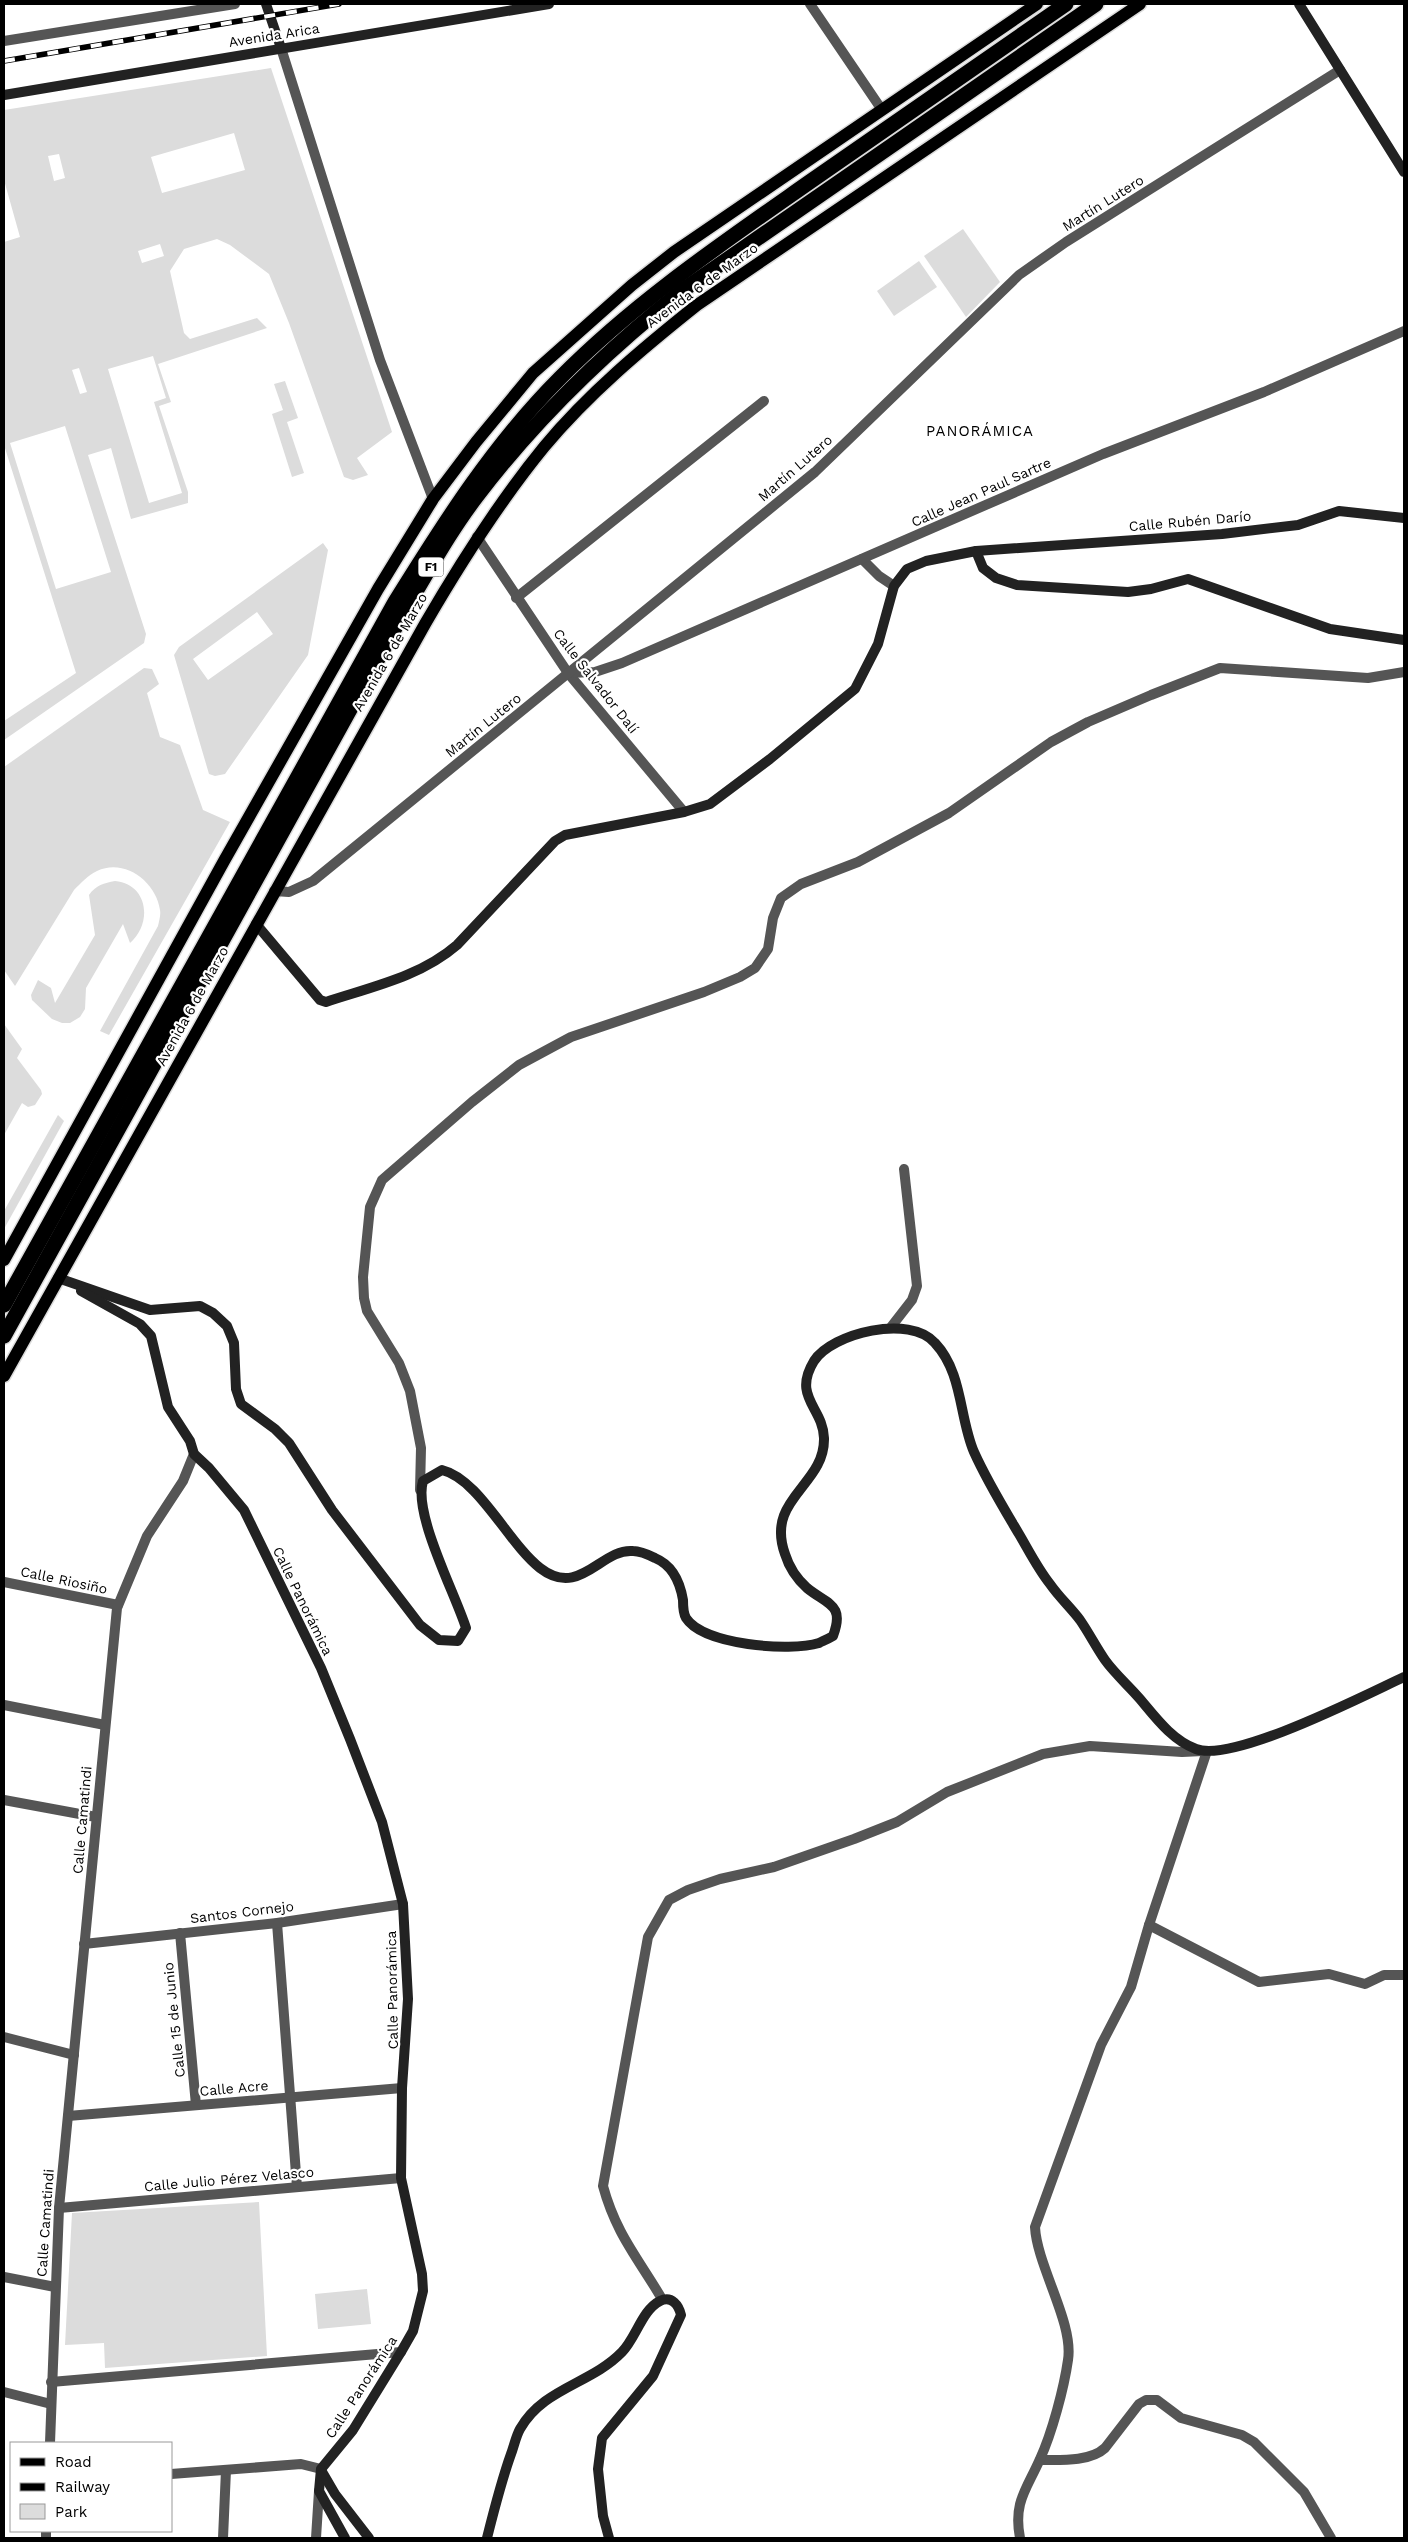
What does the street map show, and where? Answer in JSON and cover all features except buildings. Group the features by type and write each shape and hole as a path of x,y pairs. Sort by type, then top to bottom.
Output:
{"highway":[{"name":"Avenida 6 de Marzo","path":"4,1305 394,602 440,530 500,445 559,378 626,316 744,227 1066,4"},
{"name":"Avenida 6 de Marzo","path":"4,1336 406,608 458,523 493,476 566,392 633,330 683,290 1096,4"}],"main road":[{"path":"4,1260 229,853 378,589 432,499 476,442 533,373 605,308 674,252 1037,4"},
{"name":"Avenida 6 de Marzo","path":"4,1376 425,624 477,537 545,446 586,402 648,344 697,305 1140,4"}],"street":[{"path":"4,41 235,4"},
{"path":"266,4 282,48 380,360 432,499"},
{"name":"Avenida Arica","path":"4,95 549,4"},
{"path":"810,4 882,110"},
{"path":"1299,4 1404,172"},
{"name":"Martín Lutero","path":"274,891 289,892 312,881 815,472 1019,275 1066,242 1340,70"},
{"name":"Calle Jean Paul Sartre","path":"568,673 595,672 622,663 1102,454 1264,392 1404,331"},
{"path":"516,598 764,401"},
{"name":"Calle Rubén Darío","path":"894,586 907,569 926,561 976,551 1222,534 1298,525 1339,511 1404,518"},
{"name":"Calle Salvador Dalí","path":"477,537 516,598 568,673 684,812"},
{"path":"976,551 983,568 996,578 1017,585 1128,592 1188,579 1330,629 1404,640"},
{"path":"256,924 320,1000 326,1002 422,970 442,959 555,841 565,835 684,812 710,804 770,759 855,689 878,644 894,586 879,576 862,559"},
{"path":"58,1278 150,1310 200,1306 213,1313 227,1326 234,1343 236,1389 241,1404 275,1429 289,1444 332,1510 420,1625 439,1640 458,1641 466,1628 431,1537 420,1491 422,1448 410,1391 399,1362 366,1311 364,1277 370,1207 382,1180 472,1102 519,1065 570,1036 704,992 748,973 762,961 768,949 773,918 781,898 801,884 858,862 941,818 1051,742 1088,722 1151,694 1220,668 1368,678 1404,672"},
{"path":"891,1327 912,1300 917,1286 904,1169"},
{"path":"58,1278 140,1324 150,1336 168,1407 190,1442 194,1454"},
{"path":"420,1491 423,1480 442,1470 464,1480 512,1540 540,1568 556,1576 573,1577 589,1572 617,1553 634,1550 657,1559 672,1570 681,1588 685,1616 695,1628 718,1637 769,1647 818,1644 832,1636 838,1622 836,1610 827,1600 808,1589 796,1576 785,1554 780,1533 783,1514 813,1472 824,1449 824,1434 806,1395 807,1380 815,1360 830,1346 873,1330 891,1327 917,1330 935,1342 954,1375 973,1449 991,1488 1049,1583 1079,1619 1107,1662 1160,1724 1182,1742 1203,1751"},
{"name":"Calle Camatindi","path":"50,2442 59,2208 118,1605 147,1536 183,1481 194,1454"},
{"name":"Calle Panorámica","path":"194,1454 209,1468 244,1510 316,1659 382,1822 403,1904 408,1999 402,2088 401,2178 422,2274 423,2291 413,2331 401,2352 353,2430 321,2469"},
{"name":"Calle Riosiño","path":"4,1582 118,1605"},
{"path":"662,2299 626,2244 610,2214 603,2186 648,1937 669,1900 688,1890 720,1879 774,1867 854,1839 896,1822 947,1792 1042,1754 1090,1746 1182,1752 1219,1750 1271,1738 1404,1677"},
{"path":"4,1705 105,1725"},
{"path":"1020,2538 1019,2503 1026,2483 1040,2460 1069,2358 1068,2340 1036,2242 1035,2227 1101,2044 1131,1987 1203,1751"},
{"path":"4,1800 96,1817"},
{"name":"Santos Cornejo","path":"84,1944 277,1923 403,1904"},
{"path":"277,1923 297,2187"},
{"path":"1149,1926 1259,1982 1329,1974 1365,1984 1384,1975 1404,1974"},
{"name":"Calle 15 de Junio","path":"180,1933 196,2105"},
{"path":"4,2036 74,2055"},
{"name":"Calle Acre","path":"68,2116 402,2088"},
{"name":"Calle Julio Pérez Velasco","path":"59,2208 401,2178"},
{"path":"4,2276 55,2287"},
{"path":"487,2538 503,2478 519,2430 530,2413 562,2388 608,2364 622,2352 652,2306 662,2299 672,2300 678,2305 681,2315 653,2376 602,2438 598,2469 603,2516 609,2538"},
{"path":"51,2382 401,2352"},
{"path":"4,2392 51,2404"},
{"path":"1040,2460 1090,2457 1098,2454 1106,2448 1139,2404 1146,2400 1158,2400 1181,2418 1242,2435 1254,2442 1304,2492 1331,2538"},
{"path":"172,2474 301,2464 321,2469 335,2494 369,2538"},
{"path":"316,2538 321,2469"},
{"path":"223,2538 226,2470"},
{"path":"319,2491 345,2538"}],"green space":[{"path":"271,68 392,432 357,458 368,475 353,480 344,477 289,323 269,274 230,245 217,239 184,249 170,271 184,333 190,339 257,318 267,328 158,364 171,402 159,406 188,492 188,503 131,519 111,448 88,455 146,634 144,643 4,740 4,721 76,673 4,445 4,242 20,237 4,180 4,110","holes":["234,133 245,170 162,193 151,157","59,154 65,178 54,181 48,156","160,244 164,256 142,263 138,251","153,356 166,398 154,402 182,493 149,503 108,369","79,368 87,392 80,394 72,370","65,426 111,572 56,589 10,443"]},
{"path":"963,229 1000,282 966,317 924,256"},
{"path":"919,261 937,287 894,316 877,291"},
{"path":"285,381 298,418 287,422 304,473 292,477 272,414 283,410 274,384"},
{"path":"323,543 328,550 308,655 225,774 215,776 209,774 174,655 179,647","holes":["257,612 273,634 208,680 193,659"]},
{"path":"144,668 152,669 159,684 147,693 160,737 180,745 203,810 230,822 109,1035 100,1031 158,926 160,912 157,900 146,882 128,870 108,868 97,871 74,890 15,986 4,970 4,767"},
{"path":"115,881 126,884 134,889 140,897 144,906 142,925 130,943 123,924 86,988 85,1009 80,1017 70,1023 62,1023 52,1019 32,1000 31,995 38,980 51,988 55,1003 95,935 89,895 100,885"},
{"path":"4,1024 22,1049 17,1058 42,1094 35,1105 28,1107 22,1103 4,1135"},
{"path":"58,1115 64,1121 4,1229 4,1211"},
{"path":"259,2202 267,2356 105,2368 104,2343 65,2345 72,2213"},
{"path":"367,2289 371,2324 318,2329 315,2294"}],"railway":[{"path":"4,61 339,4"}],"district":[{"name":"PANORÁMICA","path":"980,431"}]}
